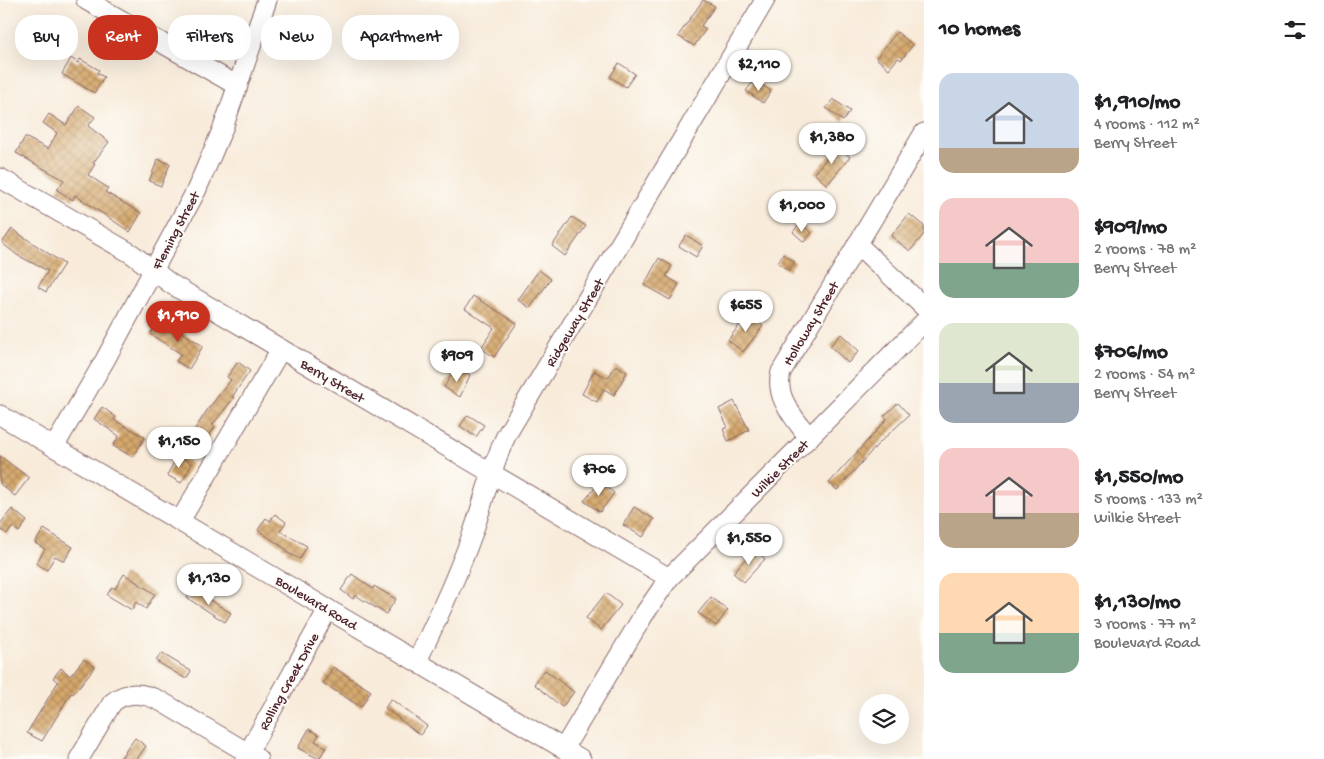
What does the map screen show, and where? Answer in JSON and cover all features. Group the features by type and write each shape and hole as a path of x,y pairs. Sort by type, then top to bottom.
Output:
{"street":[{"path":"86,0 238,86"},
{"name":"Fleming Street","path":"54,447 105,360 210,162 267,0"},
{"name":"Ridgeway Street","path":"417,662 448,597 488,492 497,455 507,434 765,0"},
{"name":"Holloway Street","path":"809,438 782,400 779,379 785,363 924,133"},
{"name":"Berry Street","path":"0,178 132,254 171,284 668,578"},
{"path":"857,244 924,307"},
{"name":"Wilkie Street","path":"564,748 668,578 924,322"},
{"path":"180,521 281,349"},
{"name":"Boulevard Road","path":"0,415 581,759"},
{"name":"Rolling Creek Drive","path":"79,759 112,703 118,698 139,694 148,695 162,702 250,757 328,609"}],"building":[{"path":"703,0 715,6 701,26 706,29 694,46 678,36"},
{"path":"897,32 913,45 901,60 898,58 889,69 876,58"},
{"path":"80,59 99,70 97,73 104,77 94,93 62,74 70,60 78,63"},
{"path":"619,63 635,74 626,87 610,77"},
{"path":"758,82 771,91 763,103 746,91 752,83 756,86"},
{"path":"833,99 850,111 843,121 826,108"},
{"path":"79,106 95,117 88,126 109,142 93,163 95,164 88,175 108,188 105,192 141,213 130,232 75,195 73,200 57,190 64,180 16,153 25,137 48,149 57,133 43,123 49,114 66,125"},
{"path":"838,146 850,157 827,185 814,173"},
{"path":"158,159 170,164 161,186 149,181"},
{"path":"909,214 924,226 924,234 910,251 891,236"},
{"path":"572,217 586,226 565,256 552,246"},
{"path":"800,223 812,233 804,242 793,232"},
{"path":"12,229 64,264 46,292 38,287 48,271 17,255 2,243"},
{"path":"686,235 703,246 696,257 679,246"},
{"path":"783,254 795,262 789,271 778,263"},
{"path":"659,258 672,266 666,276 679,284 670,300 644,285"},
{"path":"539,270 551,279 530,308 518,300"},
{"path":"473,296 517,323 494,357 481,348 494,328 465,309"},
{"path":"748,314 763,326 743,352 728,340"},
{"path":"166,322 203,346 189,369 176,361 181,354 150,334 157,323 163,327"},
{"path":"841,334 859,351 848,363 830,346"},
{"path":"238,362 250,371 232,397 234,398 212,425 215,427 202,447 189,438 208,409 231,380 227,377"},
{"path":"616,365 627,372 614,395 604,389 597,402 582,394 594,371 608,378"},
{"path":"462,370 470,375 460,397 444,387 454,371 459,374"},
{"path":"734,401 749,430 728,441 723,429 728,427 719,409"},
{"path":"898,403 909,415 878,444 837,490 829,483 887,419 884,416"},
{"path":"102,407 116,417 114,420 145,437 133,457 113,446 119,436 94,419"},
{"path":"468,415 484,425 476,437 460,426"},
{"path":"178,455 192,464 181,483 167,475"},
{"path":"0,456 29,478 15,496 0,484"},
{"path":"600,482 614,493 600,512 584,501"},
{"path":"634,507 654,519 643,537 623,525"},
{"path":"12,509 27,521 19,532 13,527 7,534 0,529 0,524"},
{"path":"275,514 286,522 280,531 307,546 300,559 286,552 287,550 258,530 266,518 270,521"},
{"path":"44,529 73,547 64,561 55,556 47,570 36,563 45,549 35,543"},
{"path":"754,549 765,559 744,582 733,573"},
{"path":"124,574 155,594 146,609 136,602 132,610 107,595 112,587 115,589"},
{"path":"352,574 373,589 374,586 396,599 386,614 355,595 353,599 341,590"},
{"path":"192,589 231,613 225,622 187,598"},
{"path":"606,593 621,605 601,630 586,618"},
{"path":"711,597 728,610 716,626 698,613"},
{"path":"161,653 191,671 186,679 156,661"},
{"path":"84,659 95,667 73,694 71,693 42,741 27,733 58,682 53,678 61,668 70,676"},
{"path":"333,667 371,691 361,707 323,683"},
{"path":"545,670 574,692 562,707 534,684"},
{"path":"391,699 427,726 420,735 385,708"},
{"path":"309,729 319,735 315,741 326,747 319,759 298,748"},
{"path":"135,738 146,746 137,759 120,759"}]}
